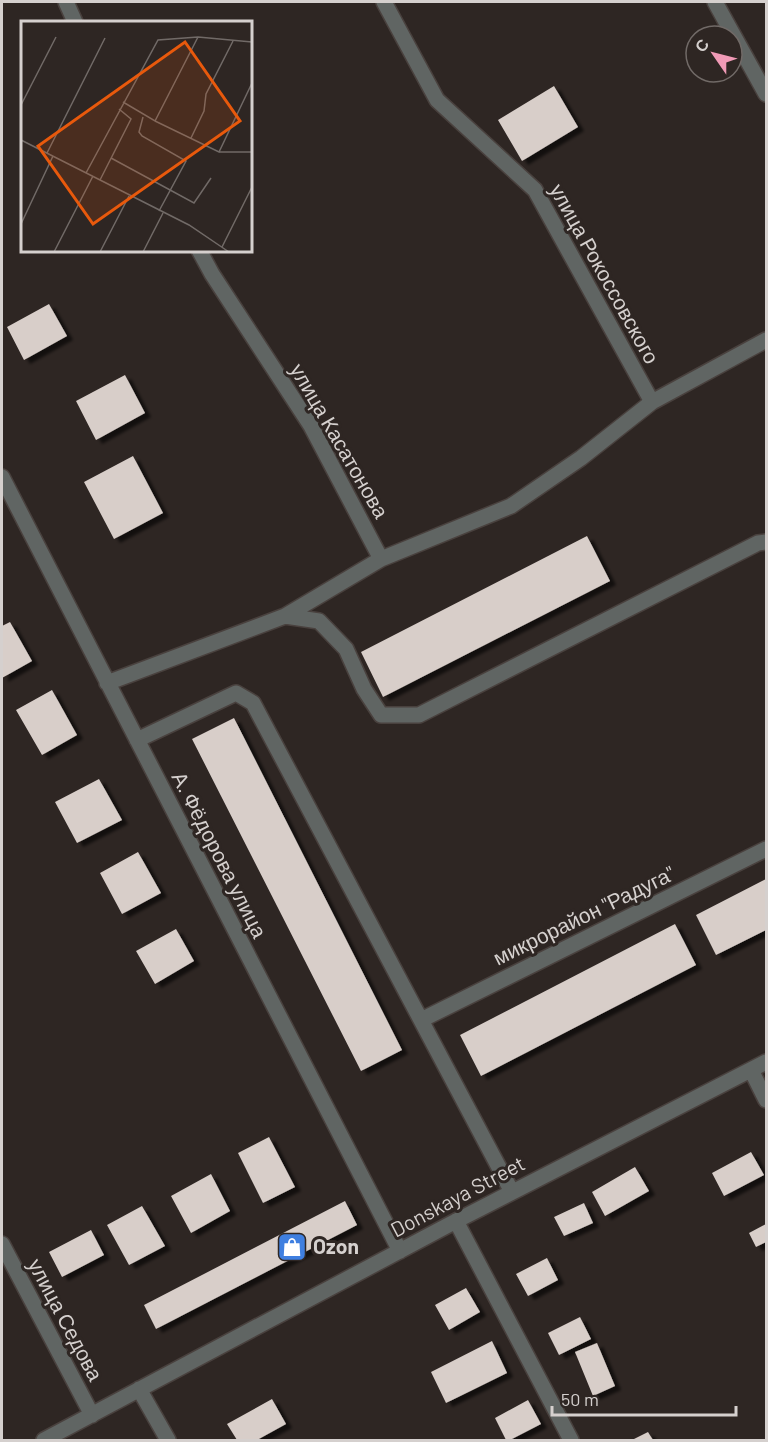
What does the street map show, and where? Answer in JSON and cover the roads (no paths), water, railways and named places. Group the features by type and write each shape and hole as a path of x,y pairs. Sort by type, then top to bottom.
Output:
{"street":[{"path":"66,2 75,21"},
{"name":"улица Рокоссовского","path":"384,2 437,100 535,190 652,402"},
{"path":"715,2 766,94"},
{"name":"улица Касатонова","path":"200,252 311,426 381,559"},
{"path":"107,683 285,616 381,559 512,506 581,458 652,402 766,340"},
{"name":"А. Фёдорова улица","path":"2,477 400,1251"},
{"path":"285,616 319,621 346,649 364,689 381,715 419,715 758,543 766,542"},
{"path":"137,740 236,693 253,703 512,1192"},
{"name":"микрорайон \"Радуга\"","path":"421,1020 766,849"},
{"name":"Donskaya Street","path":"44,1440 456,1221 766,1062"},
{"path":"751,1070 766,1100"},
{"path":"456,1221 571,1440"},
{"name":"улица Седова","path":"2,1244 92,1414"},
{"path":"139,1389 168,1440"}],"place":[{"name":"Ozon","path":"292,1247"}]}
